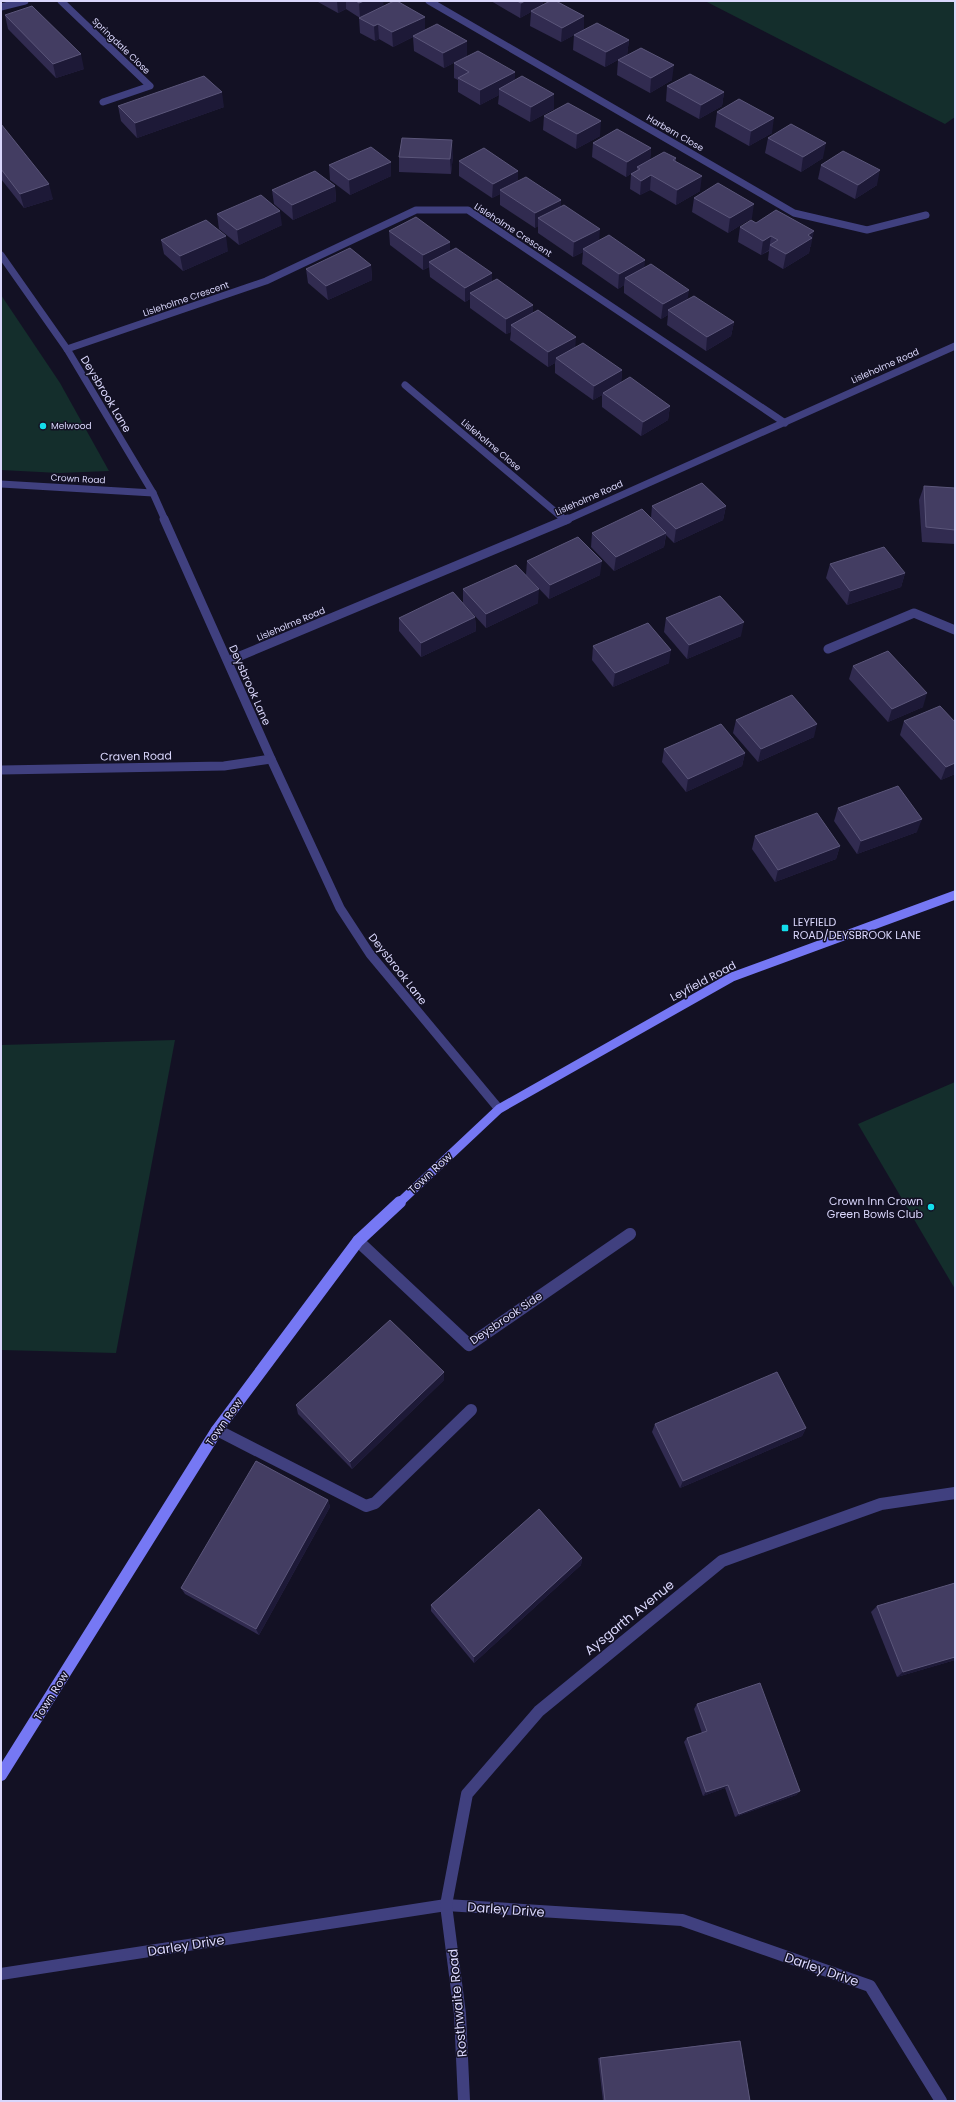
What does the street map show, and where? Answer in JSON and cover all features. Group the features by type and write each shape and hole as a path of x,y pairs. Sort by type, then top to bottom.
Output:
{"street":[{"path":"1,7 25,1"},
{"name":"Springdale Close","path":"61,1 150,86 103,102"},
{"name":"Harbern Close","path":"428,1 794,213 867,230 926,215"},
{"name":"Lisleholme Crescent","path":"67,349 266,281 416,210 468,210 785,423"},
{"name":"Deysbrook Lane","path":"1,255 67,349 153,493 271,760 340,908 370,954 499,1109"},
{"name":"Lisleholme Road","path":"228,661 565,520 955,346"},
{"name":"Lisleholme Close","path":"405,385 565,520"},
{"name":"Crown Road","path":"1,484 153,493"},
{"path":"828,649 914,613 955,630"},
{"name":"Craven Road","path":"1,770 224,766 271,760"},
{"name":"Leyfield Road","path":"499,1109 732,977 955,895"},
{"name":"Town Row","path":"1,1775 217,1430 358,1241 499,1109"},
{"name":"Deysbrook Side","path":"358,1241 468,1345 630,1234"},
{"path":"217,1430 366,1506 375,1503 471,1410"},
{"name":"Aysgarth Avenue","path":"446,1905 467,1794 539,1711 722,1561 881,1504 955,1493"},
{"name":"Darley Drive","path":"1,1974 446,1905 682,1920 870,1986 941,2101"},
{"name":"Rosthwaite Road","path":"446,1905 460,2014 464,2101"}],"green space":[{"path":"705,1 955,1 955,117 945,124"},
{"name":"Melwood","path":"1,295 60,383 109,471 59,473 1,470"},
{"path":"175,1040 116,1353 1,1350 1,1045"},
{"name":"Crown Inn Crown Green Bowls Club","path":"955,1082 955,1289 858,1124"}],"building":[{"path":"394,1 397,1 425,17 392,32 378,24 374,26 359,18"},
{"path":"550,1 556,1 584,16 562,28 531,11"},
{"path":"32,6 81,54 53,64 5,15"},
{"path":"597,23 629,40 606,52 574,35"},
{"path":"437,24 467,41 443,53 413,36"},
{"path":"641,48 674,65 651,78 618,60"},
{"path":"478,51 515,72 480,90 458,78 469,72 454,63"},
{"path":"690,74 724,92 701,105 667,86"},
{"path":"204,76 222,92 135,123 118,106"},
{"path":"522,76 554,94 531,107 499,89"},
{"path":"739,99 774,118 751,131 717,112"},
{"path":"568,103 601,121 577,134 544,116"},
{"path":"1,124 49,184 20,194 1,169"},
{"path":"791,124 826,143 803,157 768,138"},
{"path":"617,129 651,148 627,162 593,143"},
{"path":"402,138 452,140 450,159 399,157"},
{"path":"371,147 391,162 349,180 329,165"},
{"path":"484,148 518,171 493,184 459,161"},
{"path":"843,151 880,170 858,185 821,165"},
{"path":"664,152 676,158 673,160 702,176 677,190 651,175 641,181 631,174 640,169 637,167"},
{"path":"315,171 335,186 292,205 272,190"},
{"path":"526,177 561,200 535,213 500,190"},
{"path":"718,183 754,204 730,218 694,198"},
{"path":"261,195 280,211 237,230 217,214"},
{"path":"564,205 600,229 574,242 538,218"},
{"path":"776,210 814,231 808,235 812,238 786,254 770,245 778,240 771,236 763,241 740,227 751,220 756,223"},
{"path":"416,217 450,242 423,255 389,231"},
{"path":"206,220 226,236 180,256 161,240"},
{"path":"609,235 645,260 619,274 583,249"},
{"path":"350,248 371,265 326,286 306,269"},
{"path":"456,248 492,273 465,288 429,262"},
{"path":"651,264 689,290 663,304 625,278"},
{"path":"497,279 533,305 506,319 470,293"},
{"path":"694,296 734,322 707,337 668,310"},
{"path":"538,310 576,337 548,352 511,325"},
{"path":"583,343 622,370 594,386 556,358"},
{"path":"630,377 670,406 643,422 603,393"},
{"path":"702,483 726,506 676,529 652,506"},
{"path":"924,486 955,488 955,530 926,527"},
{"path":"642,509 666,533 616,557 592,533"},
{"path":"578,537 602,561 550,585 527,561"},
{"path":"884,547 905,573 850,591 830,564"},
{"path":"516,565 539,589 486,614 463,589"},
{"path":"453,592 475,617 421,643 399,618"},
{"path":"720,596 744,622 689,645 666,618"},
{"path":"648,623 671,650 615,673 593,646"},
{"path":"888,651 927,693 892,709 853,666"},
{"path":"792,695 817,724 761,749 736,720"},
{"path":"940,706 955,722 955,763 946,767 904,721"},
{"path":"721,724 745,753 688,779 664,749"},
{"path":"898,786 922,819 861,841 838,808"},
{"path":"817,813 840,846 778,870 755,836"},
{"path":"390,1320 444,1372 350,1462 296,1405"},
{"path":"777,1372 806,1428 683,1481 655,1424"},
{"path":"256,1461 328,1500 256,1629 181,1588"},
{"path":"539,1509 582,1558 474,1657 431,1605"},
{"path":"955,1583 955,1657 903,1672 877,1606"},
{"path":"760,1683 800,1791 739,1814 728,1785 706,1792 687,1738 707,1731 697,1704"},
{"path":"740,2041 750,2101 605,2101 600,2058"}],"place":[{"name":"Melwood","path":"43,426"},
{"name":"LEYFIELD ROAD/DEYSBROOK LANE","path":"785,928"},
{"name":"Crown Inn Crown Green Bowls Club","path":"931,1207"}]}
